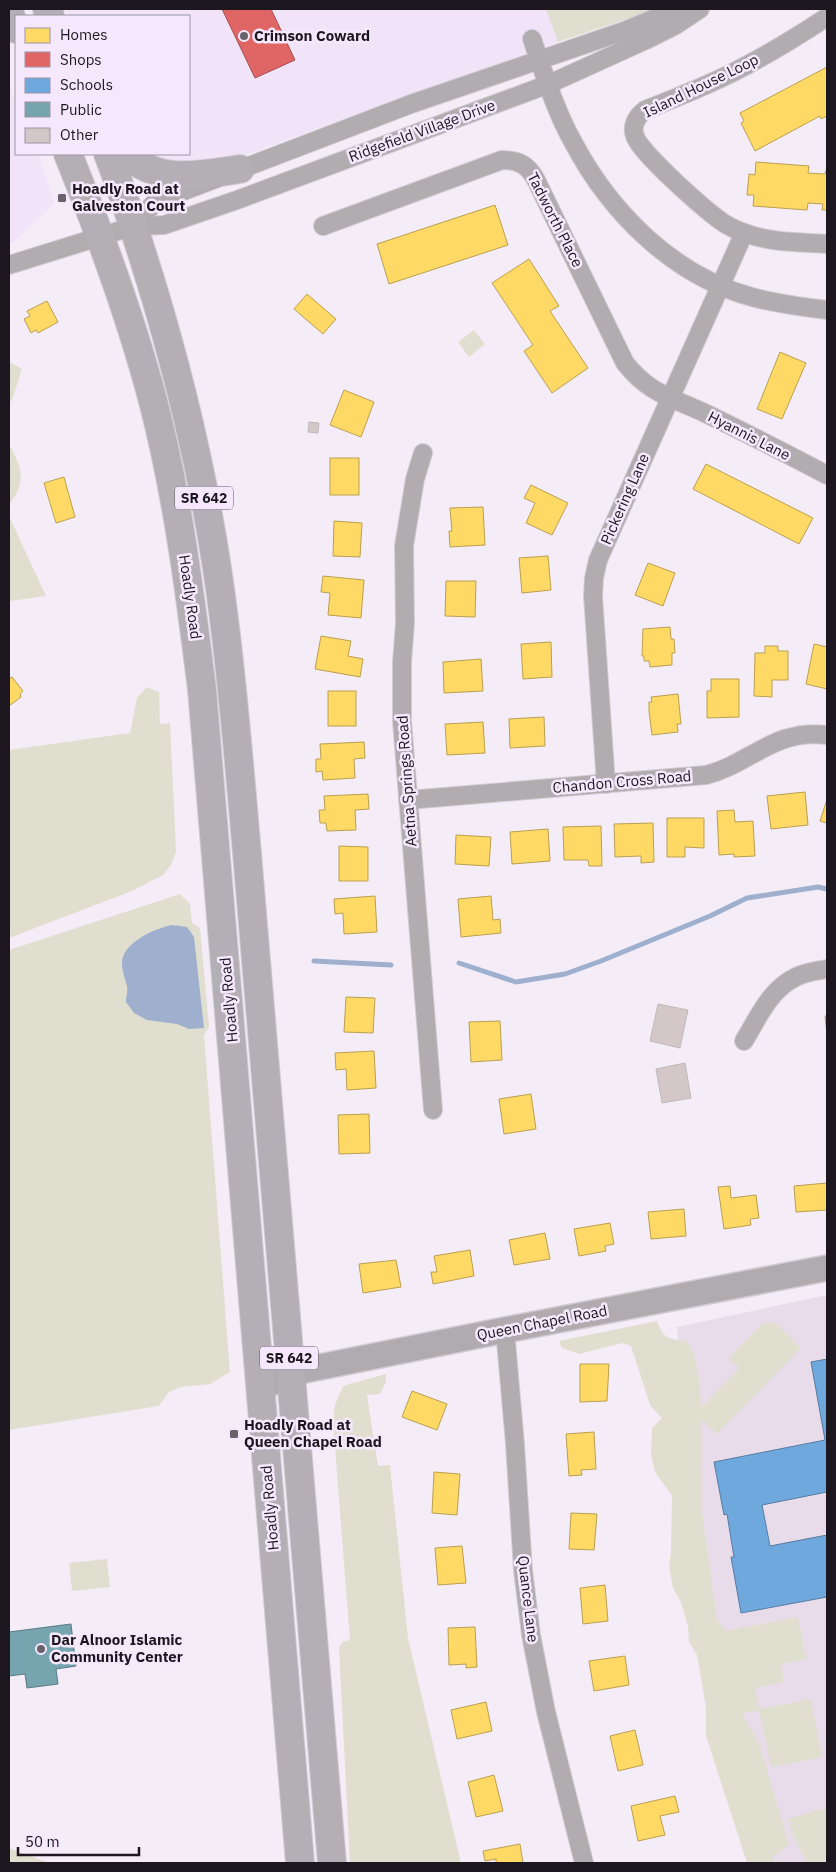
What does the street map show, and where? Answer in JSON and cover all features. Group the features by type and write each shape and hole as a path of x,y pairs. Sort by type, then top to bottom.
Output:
{"main road":[{"path":"9,12 15,27"},
{"name":"Hoadly Road","path":"68,155 132,330 154,405 171,480 188,575 202,690 300,1863"},
{"path":"88,155 107,205 134,226"},
{"name":"Hoadly Road","path":"108,155 125,197 169,340 192,434 210,528 224,617 244,816 332,1863"},
{"path":"127,155 146,168 172,176 194,176 240,170"}],"street":[{"name":"Ridgefield Village Drive","path":"134,226 155,202 411,104 624,31 677,9"},
{"name":"Ridgefield Village Drive","path":"9,265 134,226 164,225 174,222 549,84 646,40 676,25 700,9"},
{"name":"Island House Loop","path":"827,17 749,64 707,85 645,110 634,123 634,134 638,143 706,209 727,225 766,240 827,244"},
{"path":"532,39 572,140 589,171 628,220 654,244 680,264 720,286 750,297 827,310"},
{"name":"Tadworth Place","path":"323,226 502,160 513,160 523,164 531,171 536,180 625,363 636,377 650,388 671,398"},
{"name":"Pickering Lane","path":"606,784 593,596 598,560 744,233"},
{"name":"Hyannis Lane","path":"671,398 710,415 827,475"},
{"name":"Aetna Springs Road","path":"423,453 415,479 404,546 405,623 402,662 402,721 433,1110"},
{"name":"Chandon Cross Road","path":"408,800 706,775 716,772 781,740 808,734 827,735"},
{"path":"744,1041 772,996 784,985 796,977 827,970"},
{"name":"Queen Chapel Road","path":"260,1389 290,1373 827,1268"},
{"name":"Quance Lane","path":"505,1330 523,1570 531,1635 546,1712 584,1863"}],"shaded area":[{"path":"65,9 546,9 558,42 211,167 184,172 139,155 190,155 190,15 68,15"},
{"path":"546,9 656,9 558,42"},
{"path":"9,88 15,102 15,155 38,155 55,203 14,242 9,244"},
{"path":"474,330 485,344 469,357 458,342"},
{"path":"11,363 22,369 12,400 9,403 9,365"},
{"path":"9,444 21,474 15,496 9,505"},
{"path":"9,516 46,596 47,596 9,601"},
{"path":"147,687 159,692 160,724 170,723 176,852 171,865 163,875 132,891 9,938 9,750 130,733 137,698"},
{"path":"180,894 190,904 192,923 200,928 209,1027 204,1035 230,1372 210,1384 180,1387 168,1393 159,1406 9,1430 9,950"},
{"path":"827,1295 827,1863 766,1863 712,1651 677,1327"},
{"path":"657,1321 667,1337 686,1341 691,1348 697,1364 702,1407 739,1368 729,1358 763,1323 776,1323 801,1348 717,1434 701,1419 702,1512 717,1619 726,1631 798,1617 806,1659 781,1664 784,1682 755,1688 759,1709 811,1699 822,1757 771,1767 759,1710 742,1713 759,1743 789,1844 774,1856 774,1863 747,1863 706,1736 706,1707 697,1655 689,1642 688,1627 681,1602 673,1588 669,1567 672,1496 655,1472 651,1454 652,1428 662,1418 650,1405 631,1346 622,1343 579,1354 562,1348 559,1341"},
{"path":"386,1374 386,1382 380,1394 367,1395 378,1466 390,1465 408,1638 461,1863 350,1863 339,1648 342,1642 350,1640 333,1422 335,1405 343,1386"},
{"path":"107,1559 110,1587 72,1591 69,1563"},
{"path":"827,1808 827,1863 807,1863 792,1834 788,1819"},
{"path":"9,1848 49,1863 9,1863"}],"water":[{"path":"172,925 187,927 194,937 204,1028 189,1029 177,1024 147,1020 134,1013 126,1002 127,988 122,963 127,949 149,933"}],"building: Homes":[{"path":"827,67 827,116 821,119 820,116 755,151 741,123 744,121 740,113"},
{"path":"756,162 809,166 808,173 825,174 827,167 827,210 822,210 823,204 808,203 807,210 753,206 754,195 747,195 749,174 755,175"},
{"path":"495,205 508,245 389,284 377,244"},
{"path":"529,259 559,306 550,311 588,368 552,393 524,351 533,345 492,283"},
{"path":"307,294 336,319 323,334 294,309"},
{"path":"47,301 58,322 38,333 36,330 31,333 24,319 30,316 27,311"},
{"path":"780,352 806,363 782,419 757,409"},
{"path":"344,390 374,402 361,437 330,425"},
{"path":"330,458 359,458 359,495 330,495"},
{"path":"706,464 813,518 799,544 693,489"},
{"path":"64,477 75,517 56,523 44,483"},
{"path":"531,485 568,503 552,535 526,523 535,503 524,498"},
{"path":"483,507 485,545 450,547 449,531 452,531 450,508"},
{"path":"334,521 362,523 360,557 333,556"},
{"path":"548,556 551,590 522,593 519,558"},
{"path":"648,563 675,573 663,606 635,595"},
{"path":"323,576 364,580 361,618 328,615 330,593 321,592"},
{"path":"446,581 476,581 475,617 445,616"},
{"path":"670,627 671,639 674,639 675,653 672,653 672,665 650,667 649,661 644,661 644,656 642,656 643,629"},
{"path":"321,636 351,641 348,656 363,659 360,677 315,669"},
{"path":"551,642 552,677 523,679 521,644"},
{"path":"814,644 827,647 827,689 806,684"},
{"path":"765,646 778,646 778,651 788,651 788,680 772,680 772,697 754,696 755,653 765,653"},
{"path":"481,659 483,691 444,693 443,662"},
{"path":"12,677 23,691 20,694 21,697 9,706 9,679"},
{"path":"711,679 739,679 739,717 707,718 707,691 711,691"},
{"path":"328,691 356,691 356,726 328,726"},
{"path":"678,694 681,724 677,724 678,732 652,735 649,711 649,702 652,702 651,697"},
{"path":"544,717 545,746 510,748 509,719"},
{"path":"483,722 485,753 447,755 445,724"},
{"path":"364,742 365,758 354,759 355,778 323,780 322,771 316,772 316,759 321,759 320,744"},
{"path":"805,792 808,825 771,829 767,796"},
{"path":"368,794 369,809 355,810 356,830 327,831 326,823 320,823 319,810 325,810 324,796"},
{"path":"827,799 827,823 820,821"},
{"path":"734,810 735,822 753,821 755,856 734,857 734,854 719,855 717,811"},
{"path":"667,818 704,818 704,848 685,847 685,857 667,857"},
{"path":"653,823 654,862 641,863 641,856 615,857 614,824"},
{"path":"601,826 602,866 589,866 588,860 564,860 563,827"},
{"path":"548,829 550,861 512,864 510,832"},
{"path":"456,835 491,837 489,866 455,864"},
{"path":"339,846 368,847 368,881 339,881"},
{"path":"375,896 377,932 344,934 343,913 335,914 334,899"},
{"path":"491,896 493,920 500,919 501,933 461,937 458,899"},
{"path":"346,997 375,998 373,1033 344,1032"},
{"path":"825,1016 827,1016 827,1035"},
{"path":"500,1021 502,1060 471,1062 469,1022"},
{"path":"374,1051 376,1088 347,1090 346,1069 336,1070 335,1053"},
{"path":"531,1094 536,1129 504,1134 499,1099"},
{"path":"369,1114 370,1153 339,1154 338,1115"},
{"path":"827,1183 827,1210 796,1212 794,1186"},
{"path":"730,1186 731,1198 756,1195 759,1218 750,1219 751,1225 724,1229 718,1187"},
{"path":"684,1209 686,1236 651,1239 648,1212"},
{"path":"610,1223 614,1244 605,1246 606,1251 579,1256 574,1229"},
{"path":"545,1233 550,1259 514,1265 509,1240"},
{"path":"470,1250 474,1276 433,1284 431,1272 437,1272 434,1256"},
{"path":"396,1260 401,1287 363,1293 359,1264"},
{"path":"580,1364 609,1364 607,1401 580,1402"},
{"path":"412,1391 447,1404 437,1430 402,1417"},
{"path":"594,1432 596,1469 581,1470 582,1475 569,1476 566,1434"},
{"path":"434,1472 460,1474 457,1515 432,1513"},
{"path":"571,1513 597,1514 594,1550 569,1549"},
{"path":"462,1546 466,1583 438,1585 435,1548"},
{"path":"605,1585 608,1621 583,1624 580,1588"},
{"path":"475,1627 477,1667 466,1668 466,1664 449,1665 448,1628"},
{"path":"625,1656 629,1685 594,1691 589,1661"},
{"path":"486,1702 492,1731 457,1739 451,1710"},
{"path":"635,1730 643,1765 618,1771 610,1736"},
{"path":"494,1775 503,1811 476,1817 468,1782"},
{"path":"675,1796 679,1812 660,1816 665,1835 638,1841 631,1806"},
{"path":"520,1844 523,1863 496,1863 496,1859 485,1861 483,1851"}],"building: Shops":[{"path":"222,9 271,9 295,60 255,78"}],"building: Schools":[{"path":"827,1359 827,1492 762,1505 770,1546 827,1535 827,1597 741,1613 731,1557 734,1557 727,1514 724,1515 714,1462 825,1440 811,1362"}],"building: Public":[{"name":"Dar Alnoor Islamic Community Center","path":"71,1624 76,1666 56,1669 58,1684 27,1688 25,1674 9,1676 9,1632"}],"building: Other":[{"path":"309,422 319,423 318,433 308,432"},
{"path":"658,1004 688,1010 680,1048 650,1041"},
{"path":"685,1063 691,1098 662,1103 656,1069"}],"waterway":[{"path":"459,963 516,982 565,974 710,916 747,898 818,887 827,889"},
{"path":"314,961 391,965"}],"place":[{"name":"Crimson Coward","path":"244,36"},
{"name":"Hoadly Road at Galveston Court","path":"62,198"},
{"name":"Hoadly Road at Queen Chapel Road","path":"234,1434"},
{"name":"Dar Alnoor Islamic Community Center","path":"41,1649"}]}
